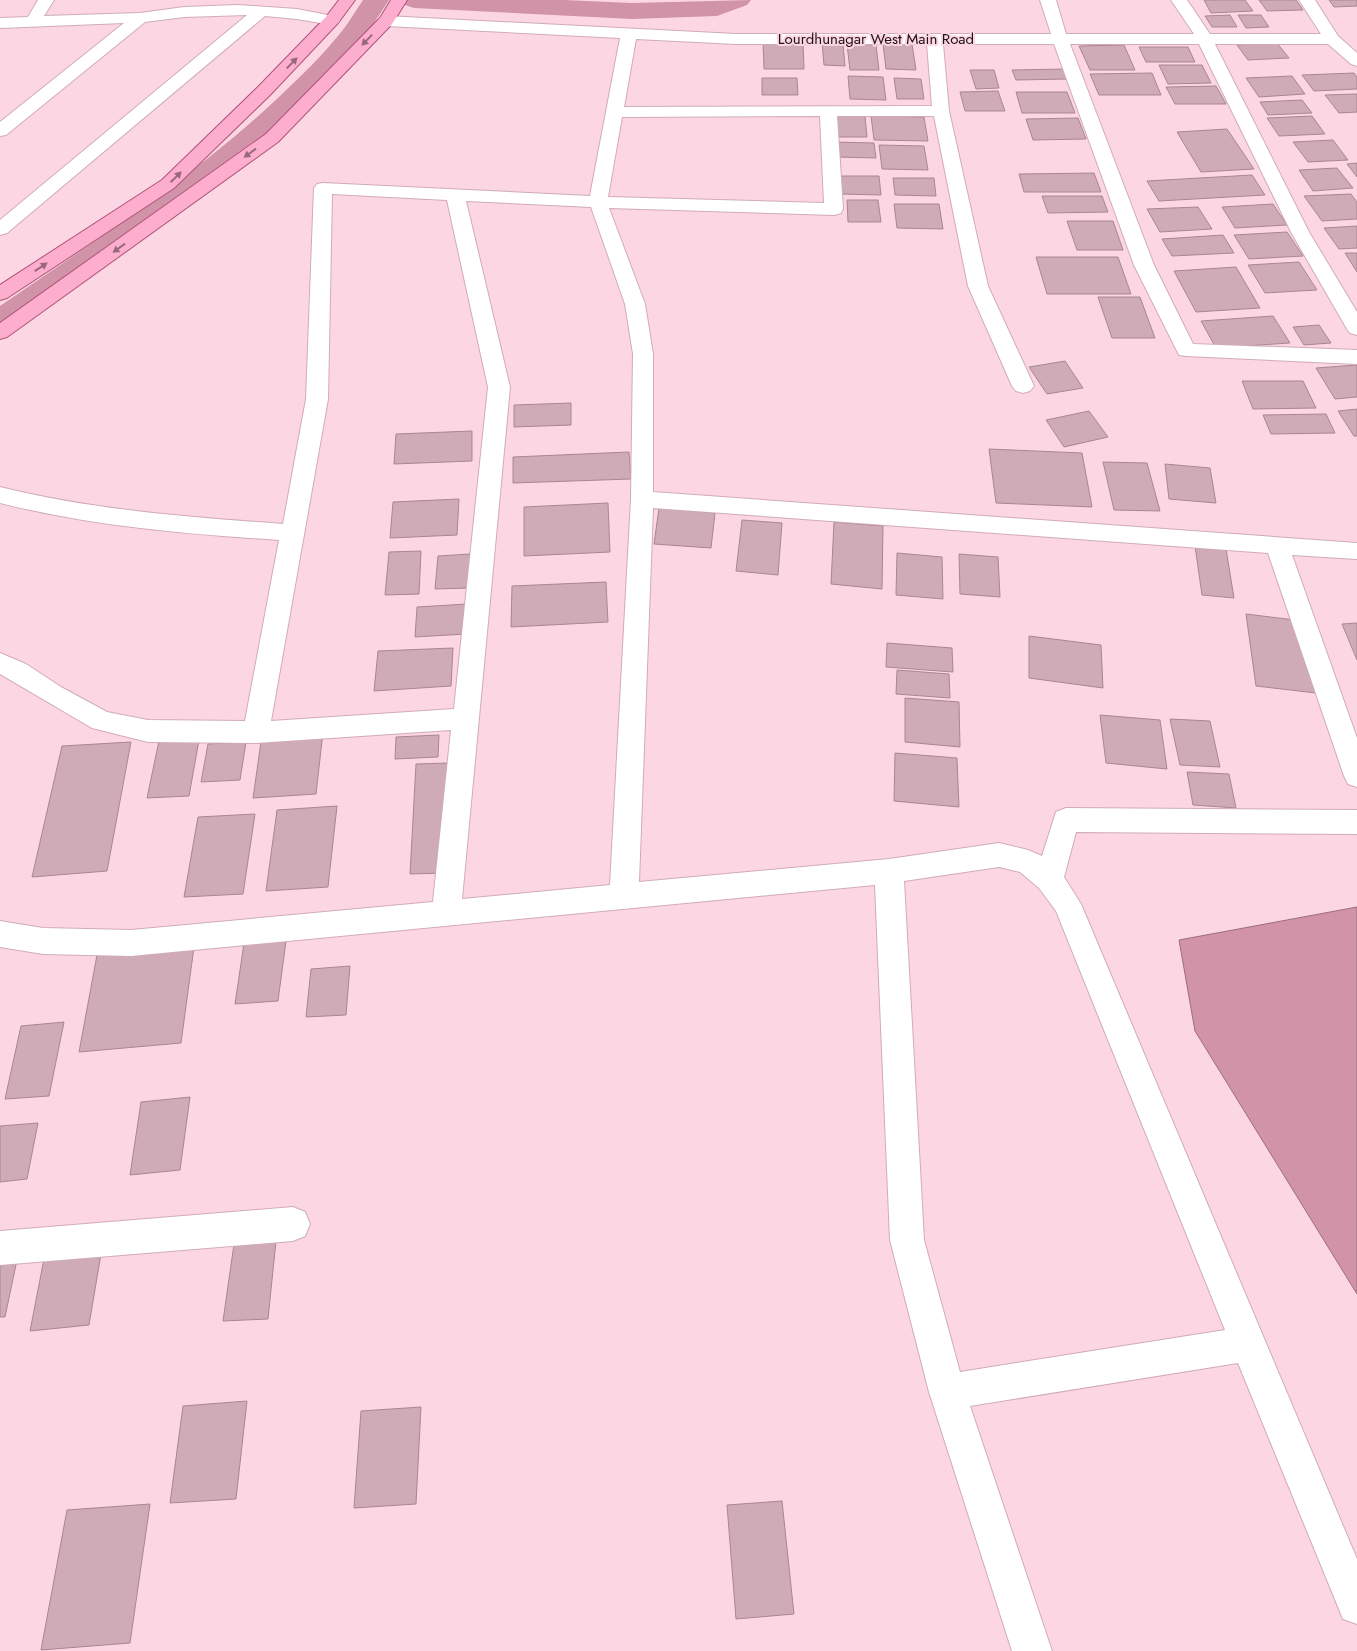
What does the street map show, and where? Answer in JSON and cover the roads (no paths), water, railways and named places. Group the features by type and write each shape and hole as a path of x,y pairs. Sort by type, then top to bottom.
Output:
{"main road":[{"path":"0,294 168,184 264,91 332,20 348,0"},
{"path":"0,333 272,138 386,21 398,1"}],"street":[{"path":"33,21 46,0"},
{"path":"1048,0 1060,39 1144,265 1186,350 1357,357"},
{"path":"1179,0 1204,39 1300,232 1357,329"},
{"path":"1307,0 1332,39 1357,61"},
{"path":"0,23 140,18 184,12 262,11 332,20"},
{"path":"0,229 262,11"},
{"path":"0,131 140,18"},
{"name":"Lourdhunagar West Main Road","path":"386,21 736,39 1332,39"},
{"path":"624,896 642,499 643,354 635,304 598,202 629,33"},
{"path":"935,39 941,111 978,286 1023,386"},
{"path":"256,732 317,399 323,188 598,202 834,209 828,111"},
{"path":"614,112 941,111"},
{"path":"446,913 499,388 455,195"},
{"path":"0,495 24,502 157,524 293,533"},
{"path":"642,499 1357,551"},
{"path":"1278,545 1357,776"},
{"path":"0,663 17,671 52,694 101,721 148,731 256,732 465,719"},
{"path":"1049,879 1066,820 1357,822"},
{"path":"0,934 43,941 131,944 889,871 998,855 1028,862 1049,879 1067,904 1357,1606"},
{"path":"889,871 908,1240 947,1392 1032,1651"},
{"path":"0,1248 293,1224"},
{"path":"947,1392 1248,1344"}],"waterway":[{"path":"0,321 183,192 270,121 348,41 376,0"},
{"path":"414,0 632,11 717,8 738,0"}]}
